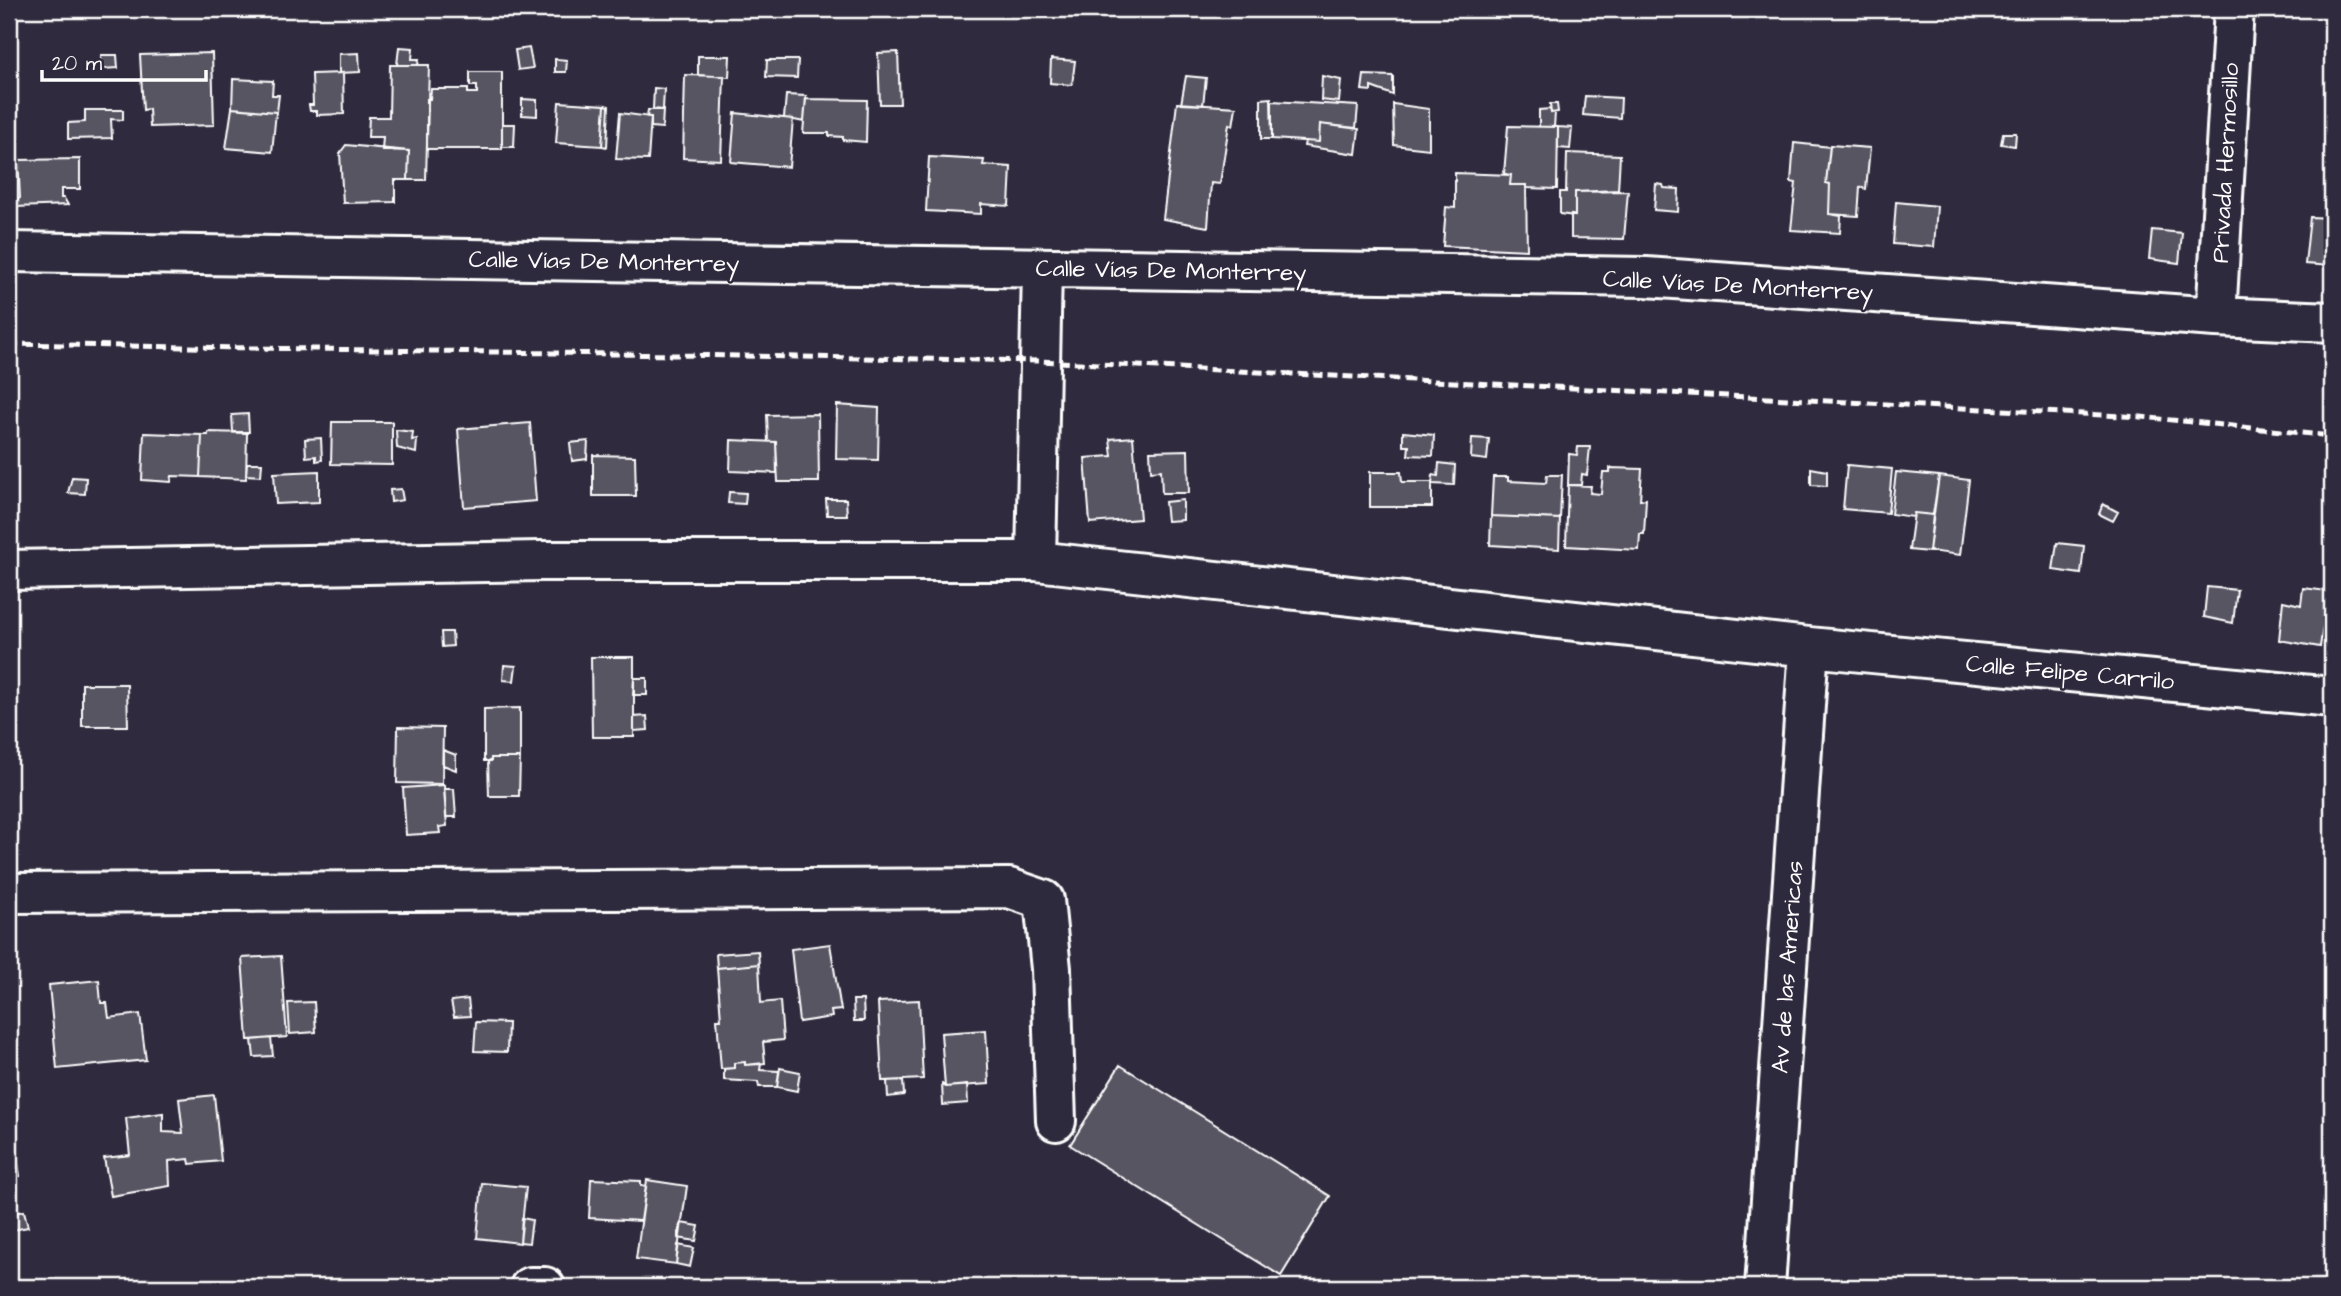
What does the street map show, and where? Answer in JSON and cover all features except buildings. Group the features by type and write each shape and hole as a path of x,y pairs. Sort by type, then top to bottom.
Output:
{"street":[{"name":"Privada Hermosillo","path":"2216,317 2234,9"},
{"name":"Calle Vías De Monterrey","path":"9,252 1646,276 2216,317 2332,321"},
{"path":"1036,561 1042,268"},
{"name":"Calle Felipe Carrilo","path":"9,570 541,561 1036,561 1809,647 2332,696"},
{"name":"Av de las Americas","path":"1765,1287 1809,647"},
{"path":"9,893 1009,888 1044,901 1051,969 1056,1121"},
{"path":"530,1287 545,1287"}],"railway":[{"path":"9,344 1040,361 2141,417 2332,436"}]}
